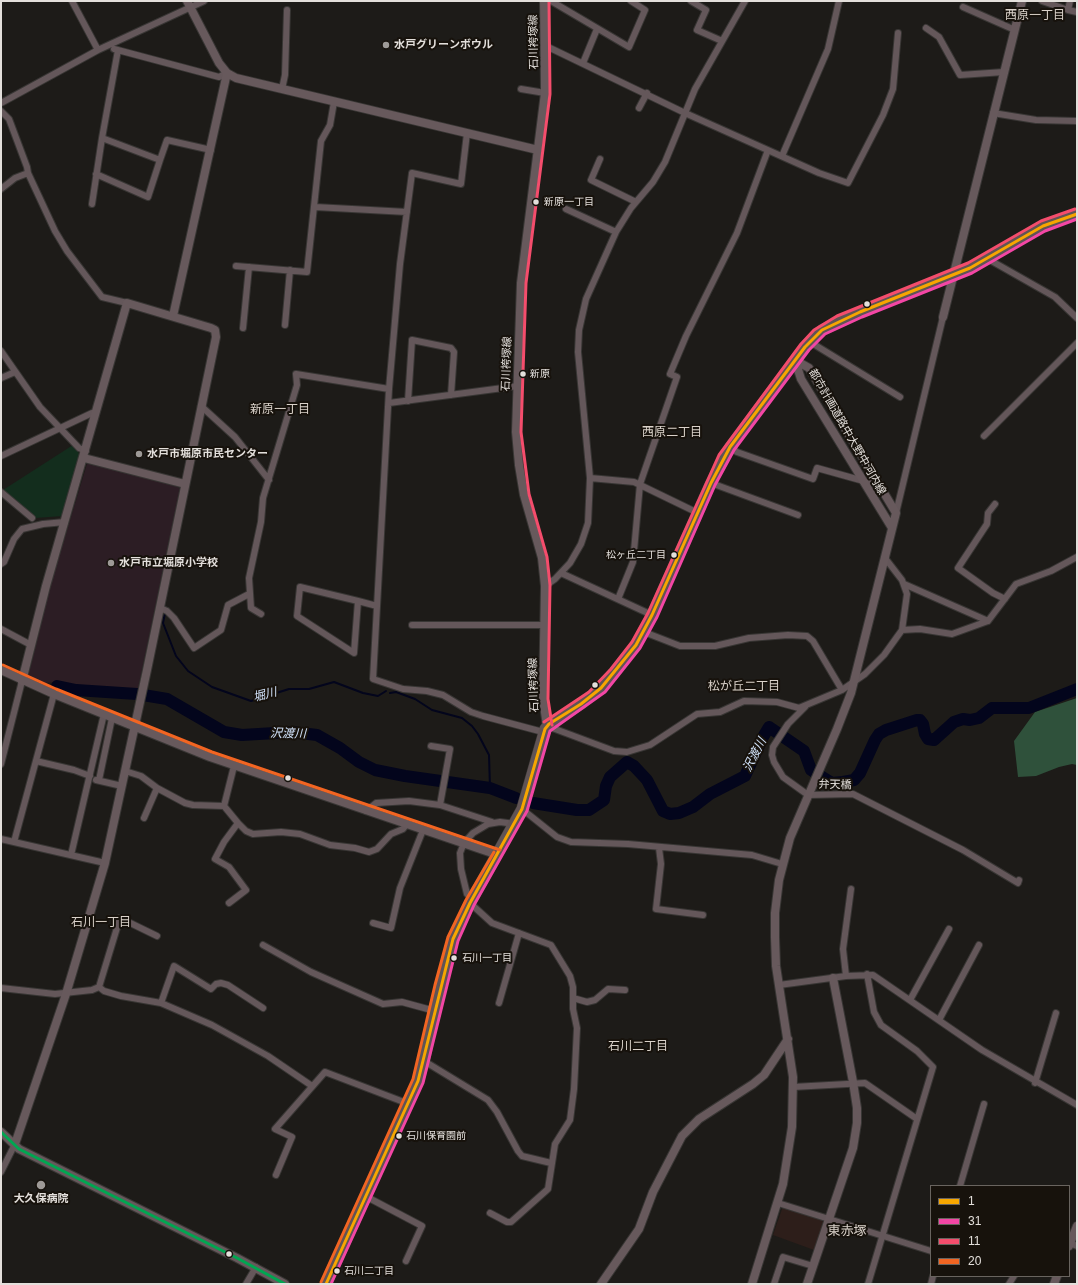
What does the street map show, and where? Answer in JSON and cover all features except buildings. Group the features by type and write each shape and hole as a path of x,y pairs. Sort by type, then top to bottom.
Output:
{"highway":[{"path":"326,1284 409,1104 424,1061 447,958 457,928 522,809 545,729 601,688 623,662 644,632 711,483 730,447 795,360 811,340 822,330 839,321 953,275 988,259 1043,226 1077,214"}],"street":[{"path":"72,1 98,50"},
{"path":"1,102 98,50 107,47 189,4 204,1"},
{"name":"石川袴塚線","path":"544,1 546,46 545,93 521,283 516,432 524,495 542,558 545,586 543,699 545,729"},
{"path":"551,1 629,47 646,10 631,1"},
{"path":"691,1 706,10 697,30 722,41"},
{"path":"545,586 561,573 570,563 585,534 589,510 590,478 578,365 579,330 583,308 590,288 616,232 636,202 653,182 665,162 695,89 745,1"},
{"path":"782,156 828,49 839,1"},
{"path":"752,1284 778,1202 790,1150 793,1087 788,1039 776,966 774,919 782,864 790,838 847,704 853,683 885,558 993,113 1022,1"},
{"path":"1042,1 1077,12"},
{"path":"1068,10 1070,1"},
{"path":"189,4 212,52 227,73 241,80 538,150"},
{"path":"963,7 1015,30"},
{"path":"282,89 285,75 287,10"},
{"path":"926,28 938,37 960,75 1004,72"},
{"path":"582,64 597,29"},
{"path":"546,46 647,93 685,113 830,177 848,183 883,116 893,89 898,33"},
{"path":"107,47 219,77 227,73"},
{"path":"92,204 118,50"},
{"path":"173,316 227,73"},
{"path":"521,89 545,93"},
{"path":"639,108 647,93"},
{"path":"236,266 307,272 321,141 330,125 334,102"},
{"path":"1,111 8,119 28,173 55,231 67,251 98,294 107,299 128,303 211,328 216,333 141,700 105,863 66,994 15,1144 1,1172"},
{"path":"993,113 1036,120 1077,121"},
{"path":"467,133 461,184 412,173 400,264 389,389 373,679 403,689 427,691 443,695 471,712 483,716 545,729 614,751 627,752 650,745 697,714 720,712 744,701 777,702 799,708 805,707 842,690 853,683 884,655 902,630 907,594 904,584 885,558"},
{"path":"102,138 160,160"},
{"path":"96,174 148,198 167,140 211,150"},
{"path":"618,599 633,562 640,484 677,377 670,374 686,336 737,232 768,150"},
{"path":"600,159 591,180 636,202"},
{"path":"1,189 15,178 28,173"},
{"path":"315,207 407,212"},
{"path":"566,209 616,232"},
{"path":"988,259 1055,297 1077,318"},
{"path":"242,328 249,267"},
{"path":"285,326 290,270"},
{"path":"1,764 46,586 128,303"},
{"path":"408,401 412,340 451,348 454,352 451,395"},
{"path":"811,340 815,345 900,397"},
{"path":"984,436 1077,343"},
{"path":"1,351 40,407 85,455 185,484"},
{"name":"都市計画道路中大野中河内線","path":"795,360 809,368 896,513"},
{"name":"都市計画道路中大野中河内線","path":"795,360 801,379 892,528"},
{"path":"1,378 15,372"},
{"path":"261,614 251,608 249,578 261,522 263,498 297,385 296,374 389,389"},
{"path":"389,403 518,386"},
{"path":"201,406 235,436 268,480"},
{"path":"2,455 92,413 96,413"},
{"path":"730,447 737,452 813,479 817,468 878,485"},
{"path":"590,478 640,484 698,513"},
{"path":"711,483 798,515"},
{"path":"1,492 32,518"},
{"path":"995,504 988,513 987,524 958,568 993,593 1006,599"},
{"path":"1,564 4,562 14,539 22,529 43,524 65,522"},
{"path":"902,630 920,629 952,634 988,621 1016,584 1051,571 1077,557"},
{"path":"561,573 652,615"},
{"path":"904,584 988,621"},
{"path":"358,601 354,653 297,616 300,587 358,601 377,606"},
{"path":"160,608 167,611 174,618 194,648 221,630 228,605 249,594"},
{"path":"412,625 544,625"},
{"path":"1,629 31,646"},
{"path":"644,632 680,646 715,646 749,638 788,635 807,636 813,640 842,690"},
{"path":"1,670 22,681 234,766 498,855"},
{"path":"14,842 54,694"},
{"name":"弁天橋","path":"805,707 788,724 777,739 772,755 777,769 783,777 808,795 853,794 963,850 1018,883 1019,880"},
{"path":"71,855 104,714"},
{"path":"99,780 112,718"},
{"path":"431,746 450,748 440,805"},
{"path":"36,761 74,770 90,778 122,786"},
{"path":"224,806 234,766"},
{"path":"125,771 141,776 157,788 185,803 193,805 224,806 246,831 253,834 280,832 300,834 330,846 354,848 369,852 377,849 391,834 403,829 407,824"},
{"path":"144,818 157,788"},
{"path":"366,811 376,803 409,801 440,805 492,822 515,824"},
{"path":"522,809 543,827 563,840 580,844 628,844 659,848 752,855 782,864"},
{"path":"490,1213 507,1222 511,1222 548,1189 555,1144 570,1120 577,1034 573,1009 574,998 570,976 551,945 492,923 466,894 461,869 460,853 464,843 478,830 492,822"},
{"path":"229,903 246,890 229,867 215,859 230,832 238,823"},
{"path":"373,923 391,928 400,888 423,830"},
{"path":"1,839 105,863"},
{"path":"659,848 661,864 656,909 703,916"},
{"path":"846,976 843,948 851,889"},
{"path":"99,988 120,918 157,936"},
{"path":"910,1000 948,929"},
{"path":"499,1003 519,932"},
{"path":"263,945 311,972 383,1004 402,1002 435,1012"},
{"path":"939,1020 979,945"},
{"path":"160,1003 174,966 211,989 216,984 221,983 263,1008"},
{"path":"779,985 867,974 878,978 1003,1064 1077,1105"},
{"path":"867,974 874,1012 881,1025 917,1051 933,1067 868,1284"},
{"path":"807,1284 856,1135 857,1108 833,978"},
{"path":"1,988 66,994 99,988 121,996 160,1003 212,1025 254,1048 312,1086"},
{"path":"574,998 587,1002 595,1000 608,989 625,990"},
{"path":"1035,1083 1056,1012"},
{"path":"601,1284 639,1228 654,1192 682,1136 698,1119 753,1084 764,1075 788,1039"},
{"path":"424,1061 488,1100 498,1112 522,1156 551,1163"},
{"path":"276,1175 292,1137 275,1129 322,1074 329,1073 409,1104"},
{"path":"793,1087 853,1082 870,1085 917,1119"},
{"path":"960,1185 984,1104"},
{"path":"1,1132 15,1144 19,1150 286,1284"},
{"path":"366,1197 422,1226 406,1261"},
{"path":"778,1202 930,1251"},
{"path":"1072,1245 1077,1226"},
{"path":"774,1284 783,1257 813,1266"},
{"path":"246,1284 256,1268"}],"shaded area":[{"name":"水戸市立堀原小学校","path":"90,462 178,487 180,489 138,689 130,689 129,692 57,682 45,683 28,677 50,586 87,464"},
{"path":"785,1208 822,1220 824,1223 814,1250 773,1235 782,1209"}],"green space":[{"path":"73,445 78,451 79,455 63,516 35,518 3,490"},
{"path":"1077,698 1077,765 1072,764 1059,767 1036,776 1018,777 1014,741 1035,712"}],"waterway":[{"name":"堀川","path":"165,613 163,623 176,656 188,671 212,687 251,701 289,689 309,689 334,682 363,693 378,696 386,691"},
{"name":"沢渡川","path":"57,686 76,690 137,694 167,699 224,732 242,735 292,732 317,735 340,748 359,762 375,770 405,776 490,788 516,798"},
{"name":"沢渡川","path":"533,803 577,810 589,810 604,800 606,786 610,777 627,762 634,766 647,780 663,811 670,814 679,813 693,807 710,794 745,776 769,727 804,751 811,770 832,783 854,780 860,773 875,740 879,734 886,730 920,720 923,724 925,734 928,739 934,740 954,722 963,719 970,720 979,718 992,708 1029,708 1077,689"},
{"name":"堀川","path":"390,693 396,692 415,699 432,710 462,718 472,726 489,755 490,788"}],"transit line":[{"name":"11","path":"549,1 550,94 526,283 521,432 529,494 547,557 550,585 548,699 552,725"},
{"name":"11","path":"544,722 589,692 611,669 632,642 648,613 719,455 801,344 814,330 837,316 968,263 1041,221 1075,209"},
{"name":"1","path":"326,1284 418,1081 453,939 470,903 522,809 545,729 549,724 581,704 601,688 636,645 652,615 711,483 730,447 805,347 822,330 860,312 970,268 1043,226 1077,214"},
{"name":"31","path":"331,1284 423,1083 458,941 474,905 527,811 550,731 605,692 640,648 657,617 715,485 734,450 809,350 825,334 862,317 972,273 1045,231 1077,219"},
{"name":"20","path":"3,665 56,689 212,752 500,850"},
{"name":"20","path":"321,1282 413,1079 448,937 466,900 494,852"},
{"path":"1,1132 19,1149 237,1258 285,1284"}],"place":[{"name":"水戸グリーンボウル","path":"386,45"},
{"name":"新原一丁目","path":"536,202"},
{"name":"新原","path":"523,374"},
{"name":"水戸市堀原市民センター","path":"139,454"},
{"name":"松ヶ丘二丁目","path":"674,555"},
{"name":"水戸市立堀原小学校","path":"111,563"},
{"name":"石川一丁目","path":"454,958"},
{"name":"石川保育園前","path":"399,1136"},
{"name":"大久保病院","path":"41,1185"},
{"name":"石川二丁目","path":"337,1271"}],"district":[{"name":"西原一丁目","path":"1035,16"},
{"name":"新原一丁目","path":"280,410"},
{"name":"西原二丁目","path":"672,433"},
{"name":"松が丘二丁目","path":"744,687"},
{"name":"石川一丁目","path":"101,923"},
{"name":"石川二丁目","path":"638,1047"},
{"name":"東赤塚","path":"847,1231"}]}
